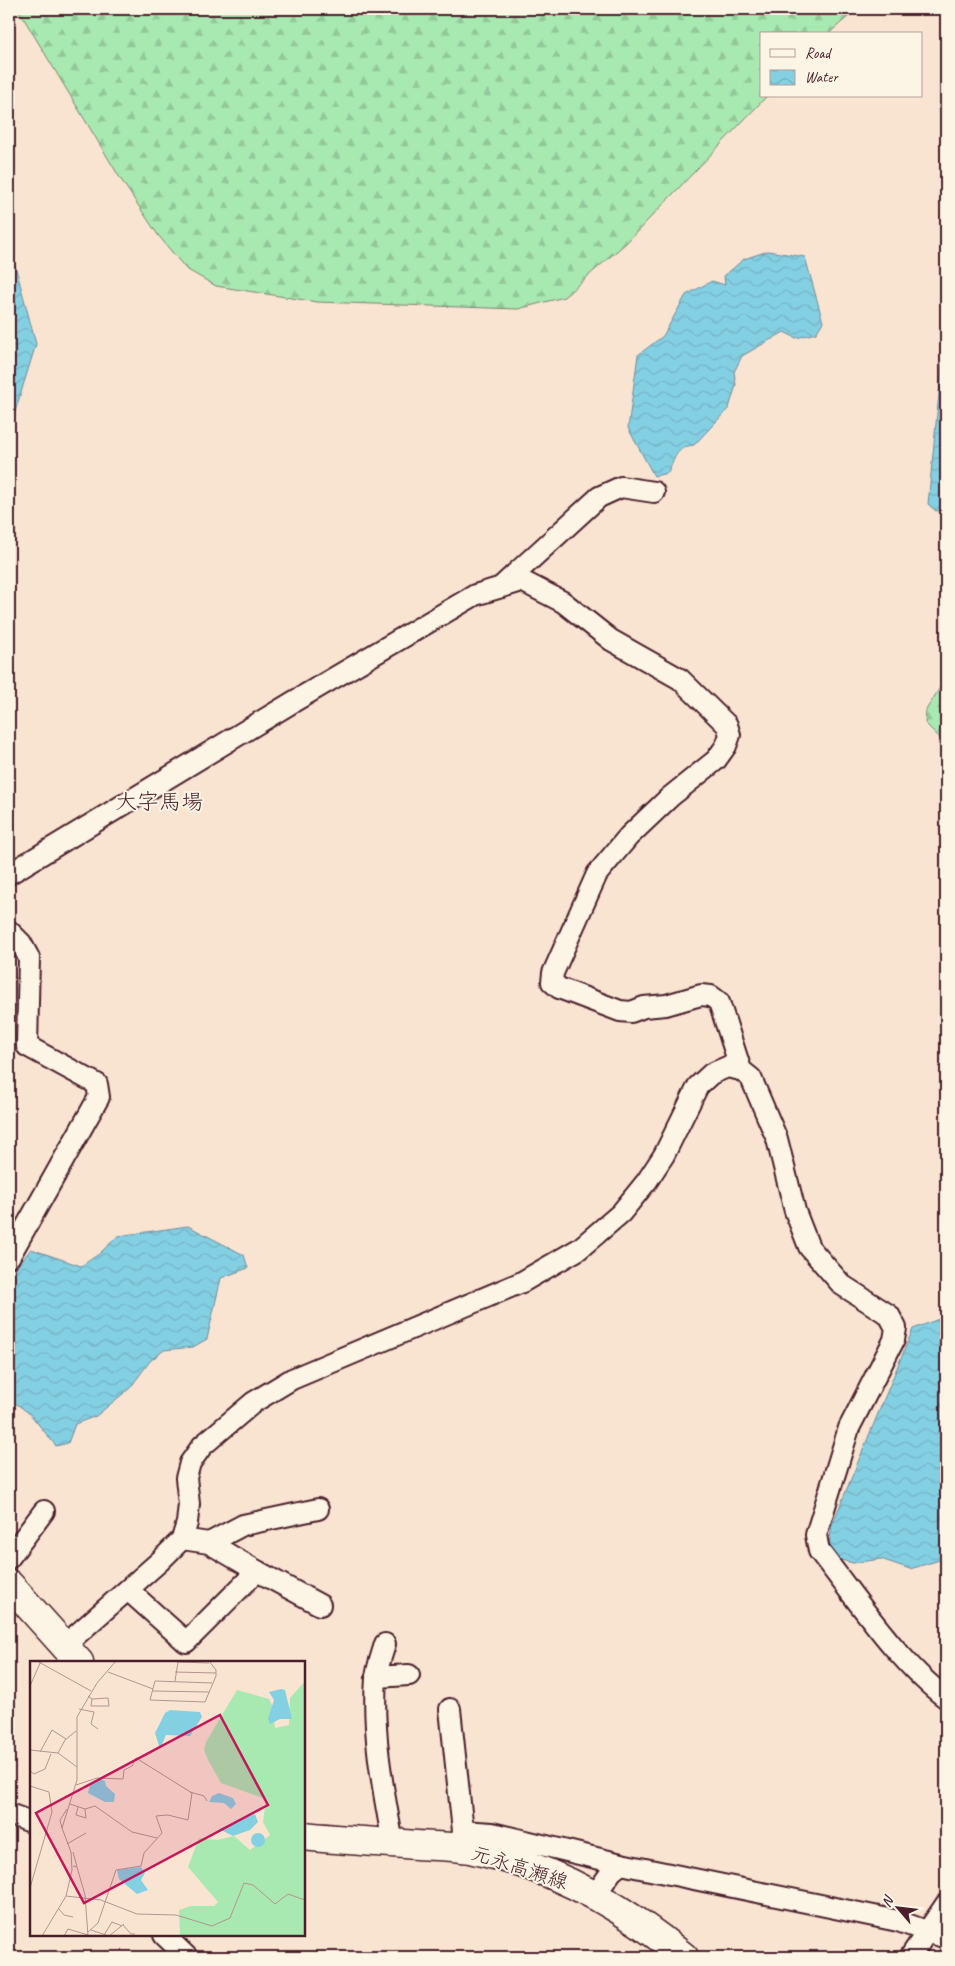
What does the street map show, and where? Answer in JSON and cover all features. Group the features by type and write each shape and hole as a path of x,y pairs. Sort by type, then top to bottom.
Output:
{"main road":[{"path":"9,1584 72,1654"},
{"name":"元永高瀬線","path":"305,1836 393,1843 461,1840 506,1859 546,1872 595,1895 632,1916 684,1957"}],"street":[{"path":"500,588 600,497 621,487 654,492"},
{"path":"9,874 293,702 475,595 522,581 563,602 611,640 680,680 727,725 730,735 726,746 716,760 670,797 643,823 597,874 553,973 552,982 559,988 620,1011 631,1012 644,1007 666,1005 701,995 711,996 719,1002 742,1070 751,1078 777,1139 795,1211 809,1247 842,1285 889,1315 896,1328 894,1340 849,1428 816,1535 820,1551 898,1650 946,1698"},
{"path":"9,931 21,943 29,958 27,1046 97,1084 99,1097 9,1257"},
{"path":"72,1654 128,1590 182,1538 187,1523 189,1504 186,1478 190,1463 202,1446 254,1402 292,1379 522,1282 579,1249 621,1213 647,1181 664,1155 698,1086 711,1074 727,1067 742,1070"},
{"path":"209,1543 243,1525 318,1509"},
{"path":"9,1558 44,1511"},
{"path":"182,1538 209,1543 320,1605"},
{"path":"128,1590 186,1642 257,1571"},
{"path":"385,1644 376,1677 380,1778 393,1843"},
{"path":"376,1677 409,1675"},
{"path":"450,1709 461,1840 492,1833 621,1864 898,1922 937,1935"},
{"path":"9,1814 30,1822"},
{"path":"595,1895 612,1871 621,1864"},
{"path":"910,1957 937,1935 946,1904"},
{"path":"165,1936 187,1957"}],"green space":[{"path":"18,9 857,9 830,32 760,32 760,98 765,98 626,243 564,297 518,309 317,302 216,286 186,269 158,235 120,178"},
{"path":"946,678 946,744 925,723 926,710"}],"water":[{"path":"768,251 805,257 823,322 816,333 796,338 784,332 742,356 734,372 736,385 729,408 694,445 683,448 676,454 668,473 654,476 628,428 638,355 663,336 686,295 712,281 725,285 724,276 744,259"},
{"path":"9,259 15,265 36,344 9,431"},
{"path":"946,323 946,510 936,511 928,504"},
{"path":"188,1226 244,1255 248,1268 221,1278 207,1339 193,1347 164,1350 150,1361 130,1388 96,1416 75,1424 68,1443 56,1446 30,1414 9,1398 9,1277 31,1249 81,1266 99,1254 118,1236"},
{"path":"946,1317 946,1554 943,1559 910,1569 881,1559 853,1563 833,1558 829,1546 832,1525 913,1329"}],"district":[{"name":"大字馬場","path":"159,801"}]}
